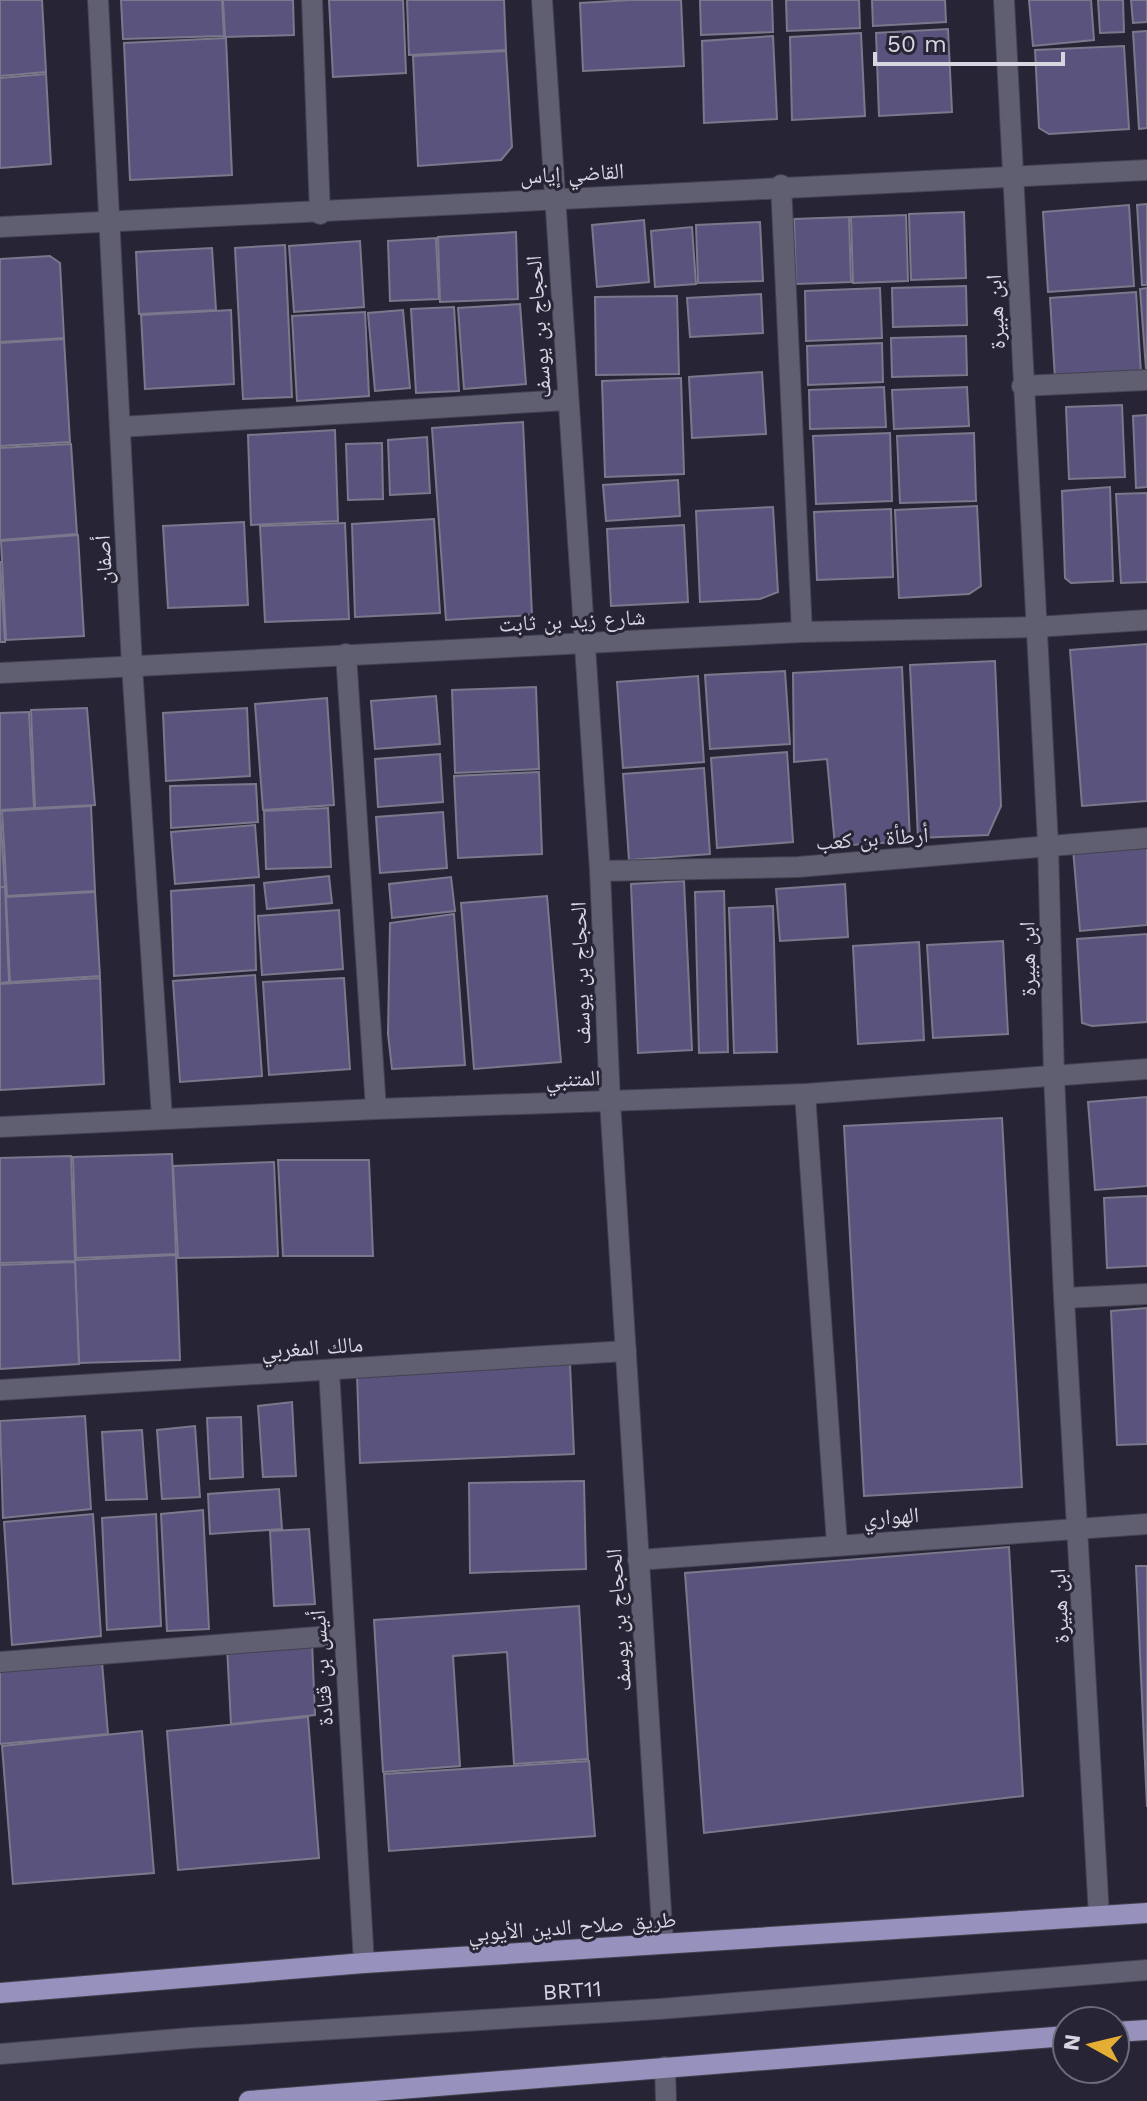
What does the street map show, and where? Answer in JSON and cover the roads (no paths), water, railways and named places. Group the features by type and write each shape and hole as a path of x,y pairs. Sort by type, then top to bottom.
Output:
{"main road":[{"name":"طريق صلاح الدين الأيوبي","path":"0,1993 364,1963 1147,1913"},
{"path":"249,2101 1051,2037"}],"street":[{"name":"أصفان","path":"98,0 132,666 162,1118"},
{"path":"312,0 320,214"},
{"name":"الحجاج بن يوسف","path":"542,0 582,644 600,871 610,1101 663,1943"},
{"name":"ابن هبيرة","path":"1004,0 1048,844 1064,1298 1099,1916"},
{"name":"القاضي إياس","path":"0,227 320,214 781,185 1147,170"},
{"path":"781,185 802,632"},
{"path":"1022,386 1147,380"},
{"path":"120,427 567,400"},
{"name":"شارع زيد بن ثابت","path":"0,673 802,632 1036,627 1147,620"},
{"path":"346,654 376,1109"},
{"name":"أرطأة بن كعب","path":"600,871 798,867 1008,853 1048,844 1147,838"},
{"name":"المتنبي","path":"0,1127 376,1109 805,1094 1147,1069"},
{"path":"805,1094 837,1544"},
{"path":"1064,1298 1147,1294"},
{"name":"مالك المغربي","path":"0,1390 626,1351"},
{"name":"أنيس بن قتادة","path":"329,1370 342,1635 364,1963"},
{"name":"الهواري","path":"638,1560 1147,1524"},
{"path":"0,1662 342,1635"},
{"name":"BRT11","path":"0,2054 190,2038 659,2009 1147,1970"},
{"path":"665,2067 666,2101"}]}
